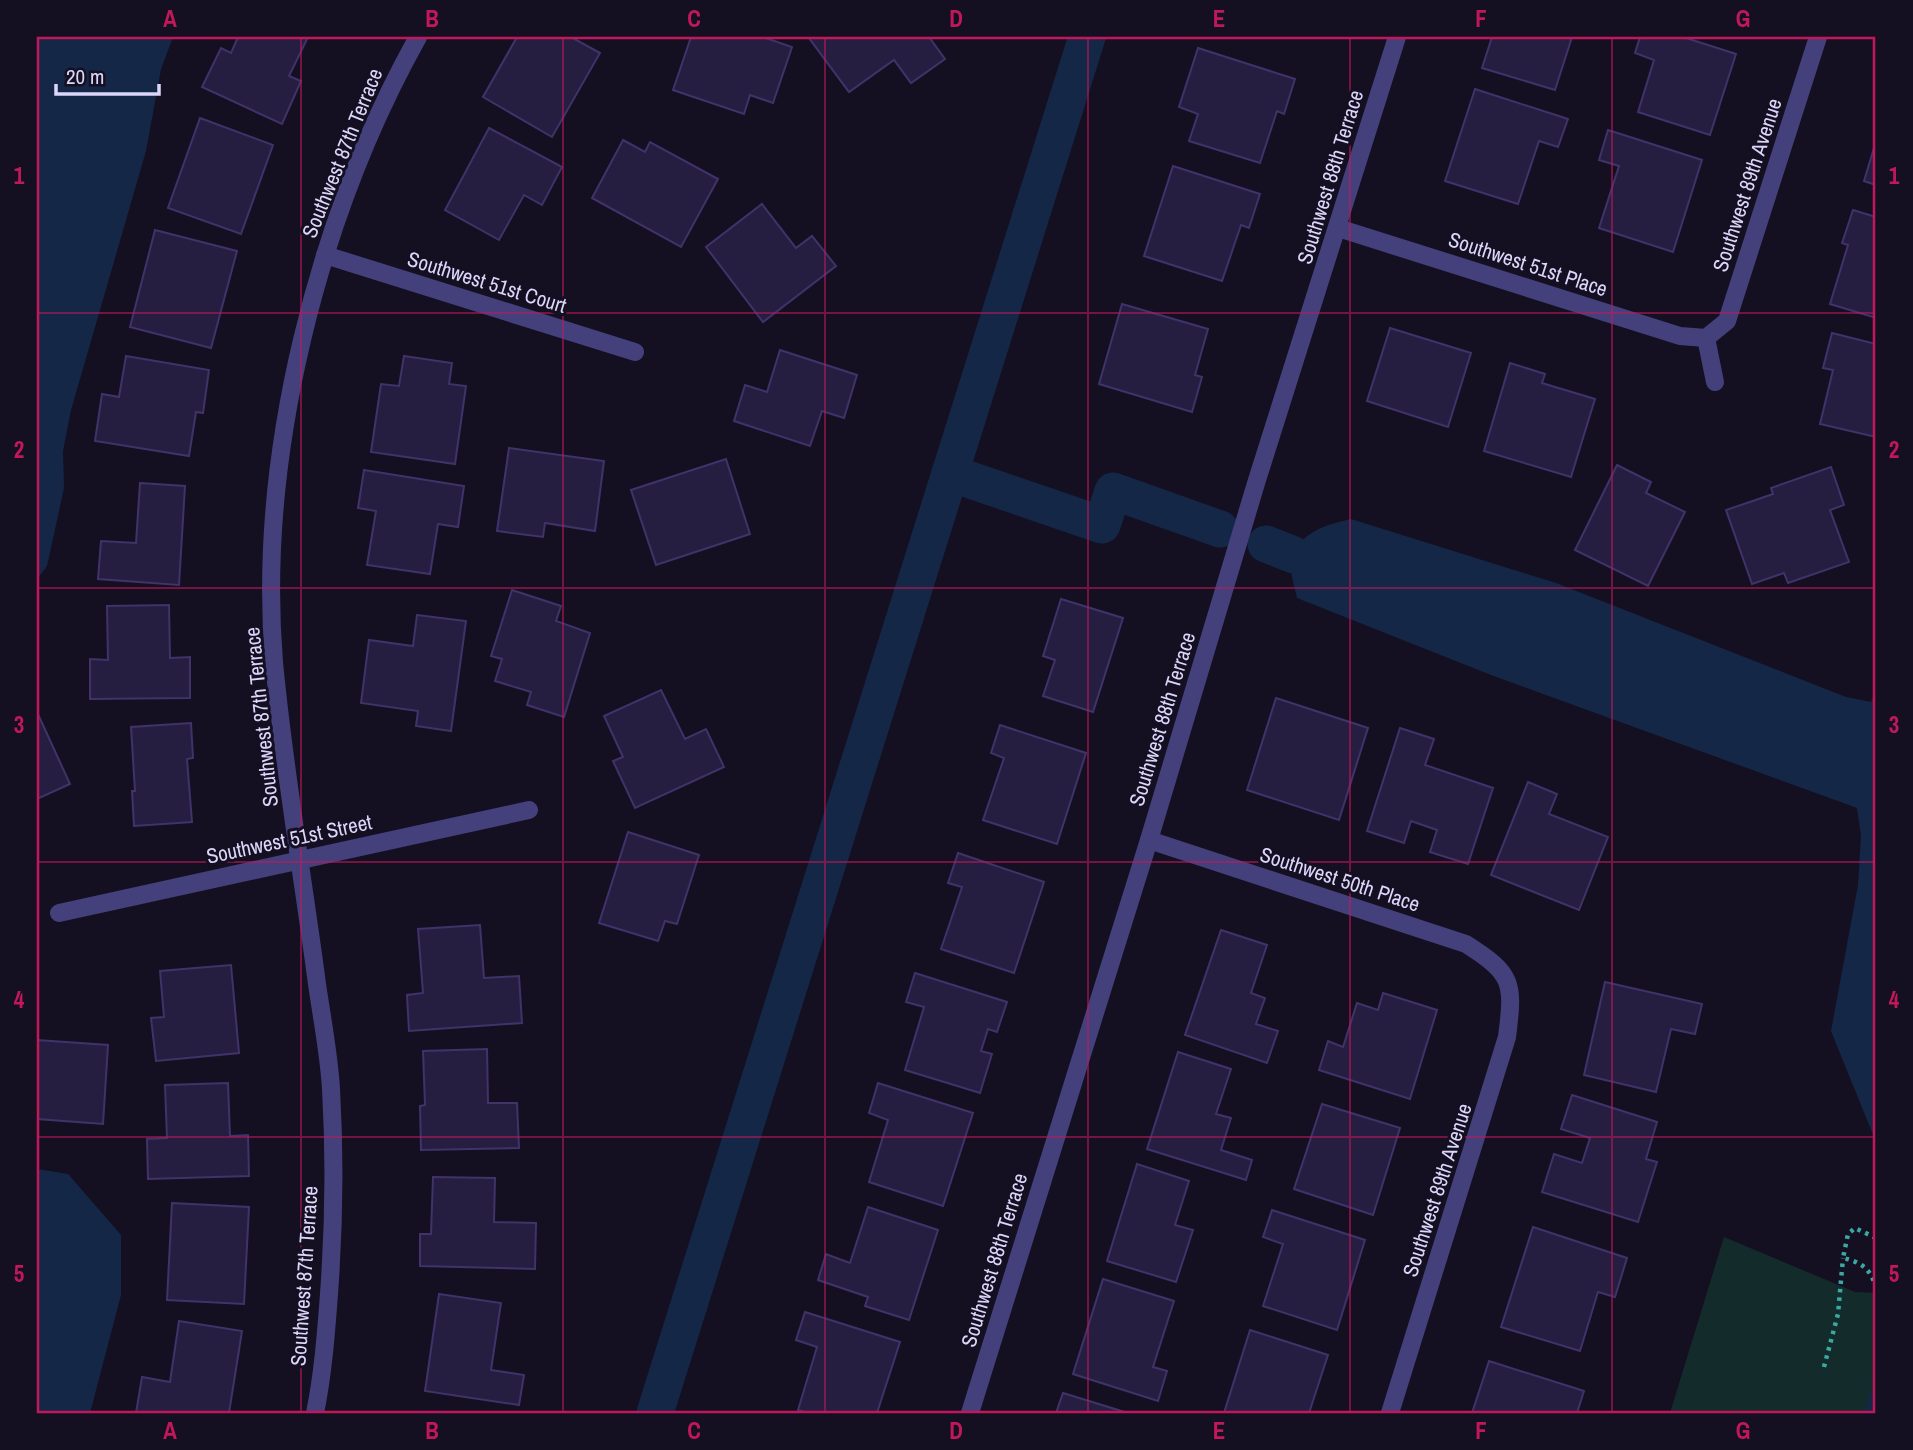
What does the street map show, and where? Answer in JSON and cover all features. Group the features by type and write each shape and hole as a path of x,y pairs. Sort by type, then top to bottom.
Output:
{"street":[{"name":"Southwest 87th Terrace","path":"315,1413 327,1319 332,1239 334,1169 331,1086 275,671 272,581 277,492 284,426 301,345 325,255 347,190 375,123 418,37"},
{"name":"Southwest 88th Terrace","path":"970,1413 1397,37"},
{"name":"Southwest 89th Avenue","path":"1706,338 1727,321 1818,37"},
{"name":"Southwest 51st Place","path":"1338,228 1680,336 1706,338"},
{"name":"Southwest 51st Court","path":"325,255 635,352"},
{"path":"1706,338 1715,382"},
{"name":"Southwest 51st Street","path":"59,913 530,810"},
{"name":"Southwest 50th Place","path":"1150,840 1466,944 1486,957 1507,978"},
{"name":"Southwest 89th Avenue","path":"1390,1413 1507,1037 1511,1005 1507,978"}],"path":[{"path":"1824,1367 1838,1314 1848,1234 1855,1228 1876,1238"},
{"path":"1843,1258 1865,1266 1873,1276 1876,1289"},
{"path":"1873,1276 1876,1270"}],"green space":[{"path":"1724,1237 1855,1292 1876,1293 1876,1413 1670,1413"}],"water":[{"path":"37,37 173,37 161,69 146,151 71,410 63,451 64,488 47,566 37,579"},
{"path":"1351,519 1556,583 1846,697 1871,702 1876,688 1876,1142 1831,1031 1858,885 1861,836 1857,808 1491,675 1297,598 1291,564 1299,545 1313,532"},
{"path":"37,1169 68,1174 121,1235 121,1295 90,1413 37,1413"},
{"path":"1876,1375 1876,1413 1864,1413"}],"building":[{"path":"238,37 308,37 289,76 301,81 282,124 202,87 221,48 231,53"},
{"path":"517,37 571,37 600,53 552,137 483,97"},
{"path":"691,37 763,37 792,47 773,103 750,95 744,114 673,90"},
{"path":"929,37 945,59 911,83 894,60 849,92 809,38"},
{"path":"1492,37 1572,37 1555,90 1482,68"},
{"path":"1640,37 1683,37 1736,54 1710,135 1638,112 1654,60 1635,53"},
{"path":"1198,48 1295,79 1284,114 1277,111 1260,163 1189,141 1198,114 1179,107"},
{"path":"1475,89 1568,119 1558,147 1539,141 1518,204 1445,181"},
{"path":"200,118 273,145 241,234 168,208"},
{"path":"489,128 562,167 542,205 524,195 499,240 445,210"},
{"path":"1608,130 1702,160 1673,252 1599,228 1619,166 1599,160"},
{"path":"623,140 645,152 650,142 718,179 681,247 592,198"},
{"path":"1876,141 1876,185 1864,181"},
{"path":"1173,166 1260,194 1249,228 1241,225 1222,281 1144,256"},
{"path":"762,204 796,248 812,236 836,266 763,322 706,247"},
{"path":"1853,210 1876,217 1876,318 1830,304 1848,245 1842,243"},
{"path":"155,230 237,251 211,348 130,327"},
{"path":"1122,304 1208,329 1195,375 1202,377 1192,412 1099,384"},
{"path":"1390,328 1471,353 1448,427 1367,401"},
{"path":"1832,333 1876,344 1876,437 1820,424 1833,370 1823,368"},
{"path":"780,350 857,375 844,418 822,411 810,446 734,421 745,385 767,392"},
{"path":"126,356 209,370 203,413 196,412 189,456 95,441 102,394 119,397"},
{"path":"404,356 452,363 449,384 466,386 455,464 371,452 381,384 399,386"},
{"path":"1510,363 1545,374 1542,383 1595,399 1571,477 1484,451"},
{"path":"509,448 604,461 595,531 545,523 543,537 497,531"},
{"path":"726,459 750,534 656,565 631,490"},
{"path":"1617,465 1651,482 1646,493 1685,512 1648,586 1575,550"},
{"path":"1831,467 1844,505 1830,510 1849,562 1788,583 1784,573 1752,584 1726,510 1773,494 1771,488"},
{"path":"364,470 464,486 458,527 438,524 430,574 367,565 376,511 358,508"},
{"path":"140,483 185,486 179,585 98,579 101,541 136,543"},
{"path":"512,590 561,606 556,621 590,633 564,717 527,705 531,692 495,681 502,659 491,656"},
{"path":"1061,599 1123,618 1093,712 1043,696 1055,660 1043,656"},
{"path":"169,605 170,658 190,657 190,698 90,699 90,659 108,660 107,606"},
{"path":"417,615 466,621 451,731 416,726 418,711 361,703 369,640 413,646"},
{"path":"661,690 685,739 706,729 724,767 635,808 613,761 623,757 604,716"},
{"path":"1276,698 1368,728 1339,820 1247,790"},
{"path":"37,712 70,784 37,799"},
{"path":"191,723 193,758 187,759 192,822 134,826 131,727"},
{"path":"1000,725 1086,753 1057,844 983,820 1004,758 991,753"},
{"path":"1400,728 1434,739 1425,765 1493,788 1468,864 1430,852 1437,830 1411,821 1404,843 1367,831"},
{"path":"1528,782 1557,794 1549,814 1608,837 1579,910 1491,875"},
{"path":"628,832 699,855 677,924 665,921 658,941 599,923"},
{"path":"958,853 1044,882 1014,973 941,949 962,887 948,883"},
{"path":"480,925 484,978 519,976 522,1023 409,1031 407,995 423,993 418,929"},
{"path":"1221,930 1267,945 1251,993 1265,998 1256,1024 1278,1031 1267,1063 1185,1035"},
{"path":"231,965 239,1053 156,1061 151,1018 164,1017 160,971"},
{"path":"915,973 1007,1002 997,1032 988,1029 981,1051 992,1054 980,1093 905,1070 924,1007 906,1002"},
{"path":"1605,982 1702,1004 1695,1034 1671,1029 1656,1092 1584,1075"},
{"path":"1383,993 1437,1010 1410,1099 1319,1070 1328,1041 1343,1047 1357,1003 1378,1010"},
{"path":"37,1040 108,1045 103,1124 37,1119"},
{"path":"487,1049 488,1103 517,1103 519,1148 421,1150 420,1106 425,1105 423,1051"},
{"path":"1178,1052 1231,1069 1216,1114 1231,1118 1221,1150 1252,1160 1246,1180 1147,1149"},
{"path":"228,1083 230,1136 248,1135 249,1176 148,1179 147,1139 167,1138 165,1085"},
{"path":"878,1083 973,1113 943,1206 869,1182 888,1120 869,1113"},
{"path":"1572,1095 1657,1122 1646,1159 1657,1162 1638,1222 1542,1192 1554,1154 1582,1163 1590,1138 1561,1129"},
{"path":"1322,1104 1400,1128 1373,1215 1294,1189"},
{"path":"1137,1164 1189,1181 1175,1225 1193,1230 1176,1282 1107,1261"},
{"path":"433,1177 495,1178 494,1222 536,1223 535,1269 420,1266 420,1234 431,1234"},
{"path":"172,1203 249,1207 244,1304 167,1300"},
{"path":"868,1207 938,1230 909,1320 865,1306 868,1297 818,1280 826,1254 850,1263"},
{"path":"1272,1210 1365,1240 1337,1330 1263,1306 1283,1244 1263,1237"},
{"path":"1533,1227 1627,1258 1615,1297 1598,1292 1580,1351 1501,1327"},
{"path":"1103,1279 1174,1301 1153,1367 1167,1371 1158,1401 1073,1374"},
{"path":"439,1294 501,1303 491,1370 524,1375 519,1405 425,1391"},
{"path":"805,1312 900,1342 877,1413 809,1413 798,1410 817,1347 796,1340"},
{"path":"179,1321 242,1331 229,1413 136,1413 142,1377 170,1382"},
{"path":"1250,1330 1328,1355 1309,1413 1224,1413"},
{"path":"1489,1361 1584,1391 1577,1413 1472,1413"},
{"path":"1063,1393 1128,1413 1056,1413"}],"waterway":[{"path":"655,1413 1087,37"},
{"path":"950,473 1102,525 1113,491 1220,529"},
{"path":"1266,544 1294,555"}]}
